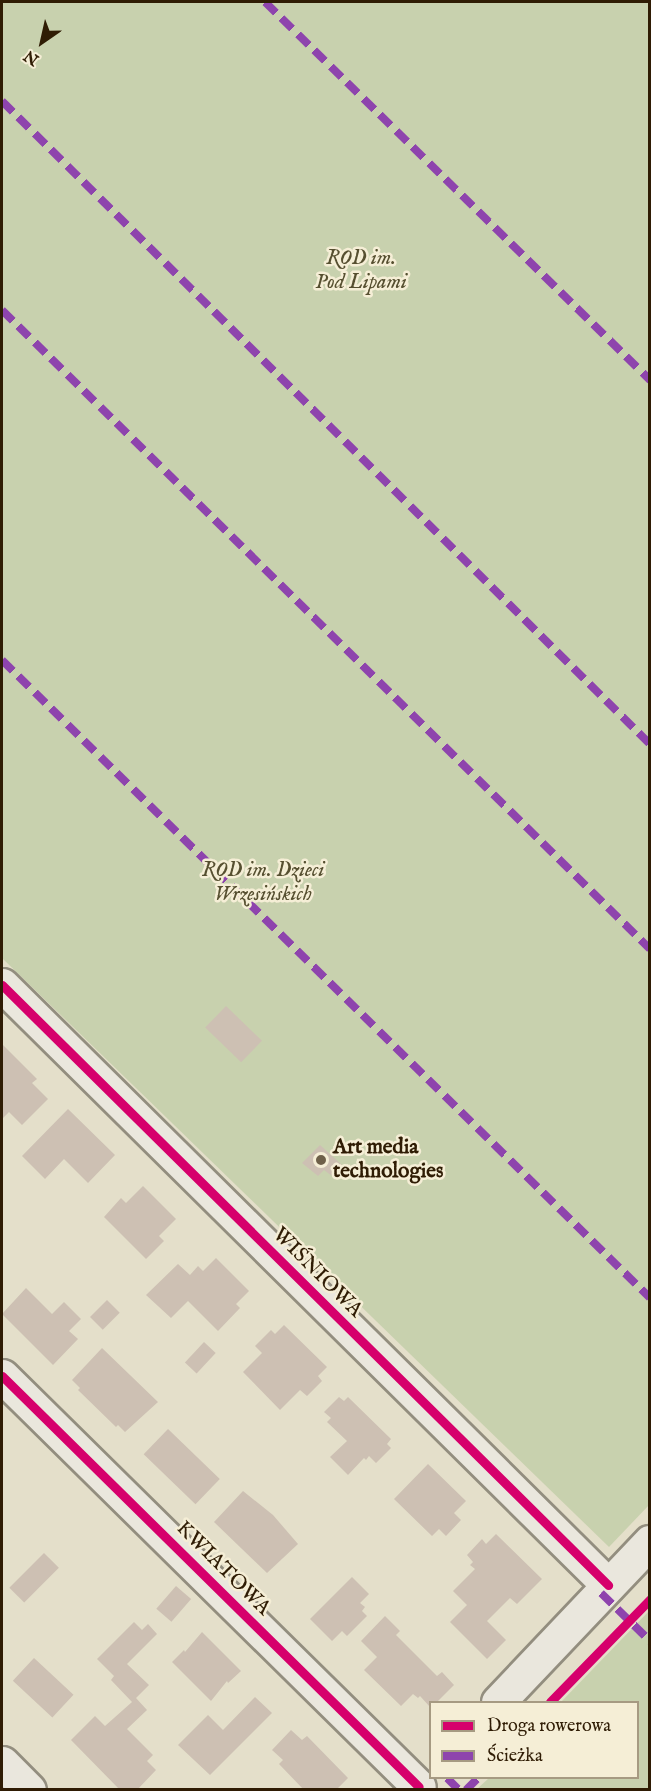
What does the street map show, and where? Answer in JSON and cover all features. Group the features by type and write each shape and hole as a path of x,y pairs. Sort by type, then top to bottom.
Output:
{"street":[{"name":"WIŚNIOWA","path":"2,985 608,1585"},
{"name":"KWIATOWA","path":"2,1376 422,1784"},
{"path":"499,1701 650,1542"},
{"path":"2,1763 28,1790"}],"green space":[{"path":"2,2 649,2 650,1504 609,1547 2,958"},
{"path":"649,1611 649,1789 477,1789 488,1779 639,1779 639,1701 562,1701"}],"building":[{"path":"226,1006 262,1041 241,1062 205,1028"},
{"path":"2,1044 37,1079 32,1083 48,1099 22,1125 9,1112 2,1119"},
{"path":"68,1109 115,1155 88,1183 64,1159 45,1179 22,1156"},
{"name":"Art media technologies","path":"320,1145 342,1165 332,1176 324,1170 318,1176 302,1163"},
{"path":"143,1186 176,1219 159,1236 164,1241 146,1259 104,1217 121,1198 126,1203"},
{"path":"216,1258 249,1291 236,1304 240,1308 218,1331 188,1301 171,1318 146,1295 178,1264 190,1275 198,1266 203,1271"},
{"path":"26,1288 52,1314 64,1302 81,1319 69,1331 78,1339 53,1365 2,1314"},
{"path":"107,1300 120,1313 103,1330 90,1317"},
{"path":"284,1325 327,1367 318,1376 322,1381 307,1396 300,1390 280,1410 243,1372 262,1353 255,1346 271,1330 275,1334"},
{"path":"204,1342 216,1353 197,1373 185,1362"},
{"path":"102,1348 158,1402 125,1432 118,1425 116,1427 78,1390 80,1388 72,1380"},
{"path":"339,1397 344,1401 348,1397 391,1439 387,1444 391,1448 376,1463 369,1456 366,1460 364,1458 348,1475 330,1457 347,1441 327,1422 331,1418 324,1412"},
{"path":"168,1429 220,1479 195,1504 144,1454"},
{"path":"428,1464 466,1501 454,1513 461,1520 446,1536 439,1529 432,1536 394,1499"},
{"path":"243,1491 273,1515 298,1544 267,1573 214,1522"},
{"path":"496,1534 542,1579 517,1604 510,1598 487,1621 506,1640 487,1659 450,1622 467,1605 453,1591 475,1569 470,1565 473,1562 467,1555 482,1539 486,1544"},
{"path":"44,1553 59,1568 24,1602 9,1588"},
{"path":"352,1577 369,1594 360,1603 365,1607 362,1611 367,1616 347,1636 342,1631 332,1641 310,1619"},
{"path":"176,1586 191,1599 171,1622 156,1609"},
{"path":"385,1616 400,1631 396,1635 437,1676 442,1672 454,1685 438,1701 429,1701 429,1706 420,1696 418,1698 413,1694 401,1706 364,1670 377,1657 361,1641"},
{"path":"134,1622 142,1630 148,1624 157,1634 127,1664 149,1685 136,1698 147,1710 127,1729 153,1755 147,1761 156,1770 137,1790 120,1790 71,1740 95,1716 105,1726 132,1702 111,1680 114,1676 97,1659"},
{"path":"202,1632 241,1671 228,1683 227,1681 211,1701 172,1662 184,1650 185,1652"},
{"path":"34,1658 73,1695 52,1717 13,1681"},
{"path":"255,1697 272,1713 210,1775 178,1745 208,1715 223,1730"},
{"path":"291,1730 302,1740 307,1736 348,1778 336,1790 304,1790 279,1764 283,1760 272,1750"}],"marked path":[{"path":"265,2 650,380"},
{"path":"2,101 650,744"},
{"path":"2,310 650,949"},
{"path":"2,660 650,1298"},
{"path":"601,1593 650,1641"},
{"path":"448,1779 459,1790"},
{"path":"466,1790 477,1779"}],"cycle path":[{"path":"2,985 608,1585"},
{"path":"2,1376 419,1787"},
{"path":"551,1701 650,1599"}],"place":[{"name":"Art media technologies","path":"321,1160"}],"park label":[{"name":"ROD im. Pod Lipami","path":"361,271"},
{"name":"ROD im. Dzieci Wrzesińskich","path":"263,883"}]}
